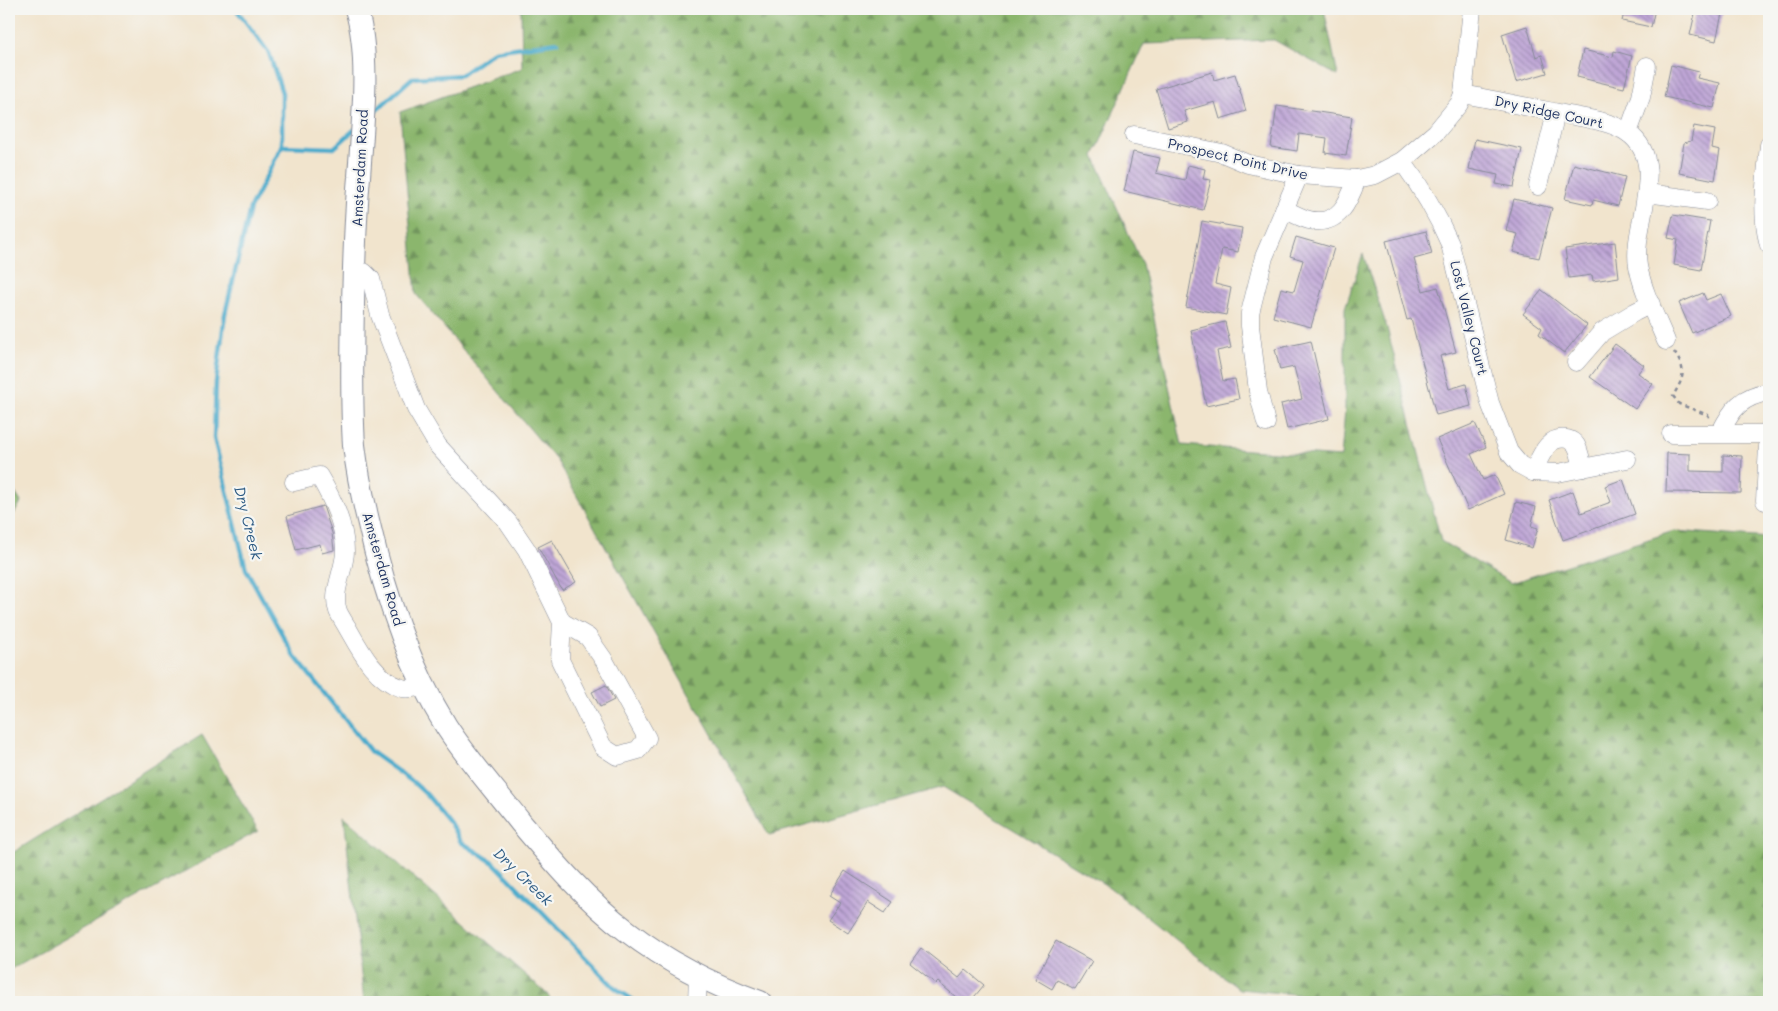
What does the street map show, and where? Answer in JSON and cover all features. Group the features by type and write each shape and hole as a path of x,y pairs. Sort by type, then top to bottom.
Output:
{"main road":[{"name":"Amsterdam Road","path":"356,9 363,50 363,109 354,272 352,385 354,445 358,475 376,554 394,613 425,686 446,725 466,754 538,844 582,891 625,930 668,959 698,975 760,1002"}],"street":[{"name":"Prospect Point Drive","path":"1134,135 1222,153 1248,164 1299,175 1358,178 1375,175 1402,161 1436,132 1459,104 1462,94 1472,9"},
{"path":"1647,66 1641,97 1628,133 1638,142 1647,163 1647,193 1637,246 1638,266 1666,341"},
{"name":"Dry Ridge Court","path":"1462,94 1595,120 1628,133"},
{"path":"1538,186 1556,113"},
{"path":"1769,145 1765,180 1764,218 1769,245"},
{"name":"Lost Valley Court","path":"1402,161 1422,189 1441,223 1450,244 1490,403 1508,452 1520,465 1533,472"},
{"path":"1266,423 1258,390 1250,313 1264,257 1299,175"},
{"path":"1284,209 1308,220 1320,222 1331,218 1342,211 1348,203 1358,178"},
{"path":"1647,193 1707,201"},
{"path":"354,272 364,272 371,278 380,315 416,409 438,446 508,522 527,550 562,622 560,660 602,747 617,756 638,750 647,738 604,660 588,636 562,622"},
{"path":"1576,362 1602,332 1651,304"},
{"path":"1720,433 1730,413 1738,404 1755,394 1769,392"},
{"path":"1765,501 1769,429"},
{"path":"1671,434 1769,434"},
{"path":"1583,468 1577,446 1571,440 1562,438 1554,440 1546,446 1533,472 1558,474 1627,459"},
{"path":"294,482 319,476 334,502 342,530 345,550 336,597 338,611 370,664 386,680 404,688 425,686"},
{"path":"697,1002 698,975"}],"path":[{"path":"1666,341 1682,364 1682,380 1673,396 1679,404 1708,416 1720,433"}],"green space":[{"path":"521,9 1324,9 1338,76 1274,40 1144,44 1094,156 1142,264 1182,445 1341,457 1345,409 1345,308 1363,254 1387,328 1441,541 1511,583 1674,531 1769,538 1769,1002 1378,1002 1239,989 1109,887 943,787 769,835 557,461 416,294 400,112 522,68"},
{"path":"9,483 21,502 9,523"},
{"path":"202,735 258,831 9,970 9,855"},
{"path":"344,816 547,994 552,1002 364,1002"}],"building":[{"path":"1625,9 1655,9 1651,27 1622,21"},
{"path":"1696,9 1723,9 1716,41 1690,35"},
{"path":"1527,26 1536,57 1542,55 1547,73 1516,82 1502,34"},
{"path":"1583,50 1613,57 1614,51 1632,56 1624,88 1577,77"},
{"path":"1671,65 1699,72 1697,78 1720,83 1714,108 1664,97"},
{"path":"1212,72 1214,80 1235,74 1246,111 1220,119 1215,102 1184,111 1188,122 1168,128 1156,89"},
{"path":"1277,106 1352,117 1346,156 1325,153 1327,138 1299,134 1297,151 1271,147"},
{"path":"1694,126 1715,130 1712,148 1720,150 1715,180 1679,173 1684,143 1691,141"},
{"path":"1475,139 1522,149 1514,187 1496,184 1498,175 1469,169"},
{"path":"1133,152 1160,158 1156,173 1185,180 1188,165 1205,169 1203,179 1211,180 1203,210 1124,191"},
{"path":"1574,164 1625,177 1618,206 1593,200 1592,205 1565,199"},
{"path":"1514,199 1552,208 1539,258 1513,252 1518,234 1506,231"},
{"path":"1673,215 1710,221 1701,270 1674,265 1678,240 1668,238"},
{"path":"1202,221 1242,228 1238,252 1222,249 1215,284 1231,288 1226,315 1186,307"},
{"path":"1426,231 1432,254 1414,259 1423,291 1438,287 1456,352 1440,356 1449,389 1466,384 1471,406 1436,415 1411,319 1407,320 1386,241"},
{"path":"1296,237 1334,248 1311,327 1273,317 1281,288 1294,291 1303,260 1290,256"},
{"path":"1615,242 1619,277 1593,281 1592,275 1569,278 1565,249"},
{"path":"1542,290 1587,325 1564,353 1539,334 1542,328 1523,314"},
{"path":"1703,293 1706,300 1721,294 1731,316 1692,333 1679,303"},
{"path":"1225,322 1231,348 1217,351 1223,381 1235,379 1239,399 1206,406 1191,330"},
{"path":"1311,341 1329,419 1287,429 1281,404 1302,399 1294,367 1280,370 1275,349"},
{"path":"1615,344 1644,365 1638,373 1653,384 1635,409 1590,377"},
{"path":"1475,423 1486,447 1471,454 1483,480 1495,475 1504,494 1468,510 1437,439"},
{"path":"1667,453 1690,454 1690,471 1723,472 1723,455 1742,456 1741,493 1666,492"},
{"path":"1623,479 1635,514 1563,540 1549,500 1573,491 1581,513 1611,502 1605,486"},
{"path":"1516,502 1536,507 1531,526 1538,528 1532,548 1506,540"},
{"path":"323,506 332,533 334,550 322,553 320,544 296,550 287,516"},
{"path":"552,540 576,582 562,590 538,547"},
{"path":"606,685 614,700 600,707 592,692"},
{"path":"845,871 893,902 885,913 868,902 848,933 828,920 840,903 829,896"},
{"path":"1056,941 1092,961 1075,989 1057,980 1052,989 1035,979"},
{"path":"921,948 959,978 966,970 984,985 970,1002 962,1002 938,982 936,984 910,963"}],"waterway":[{"name":"Dry Creek","path":"236,9 269,53 282,93 282,146 250,208 225,314 216,382 214,438 246,569 293,654 371,752 414,783 427,795 450,823 461,842 494,863 614,987 636,1002"},
{"path":"371,115 412,78 461,75 494,51 558,42"},
{"path":"282,146 334,148 354,130"}]}
